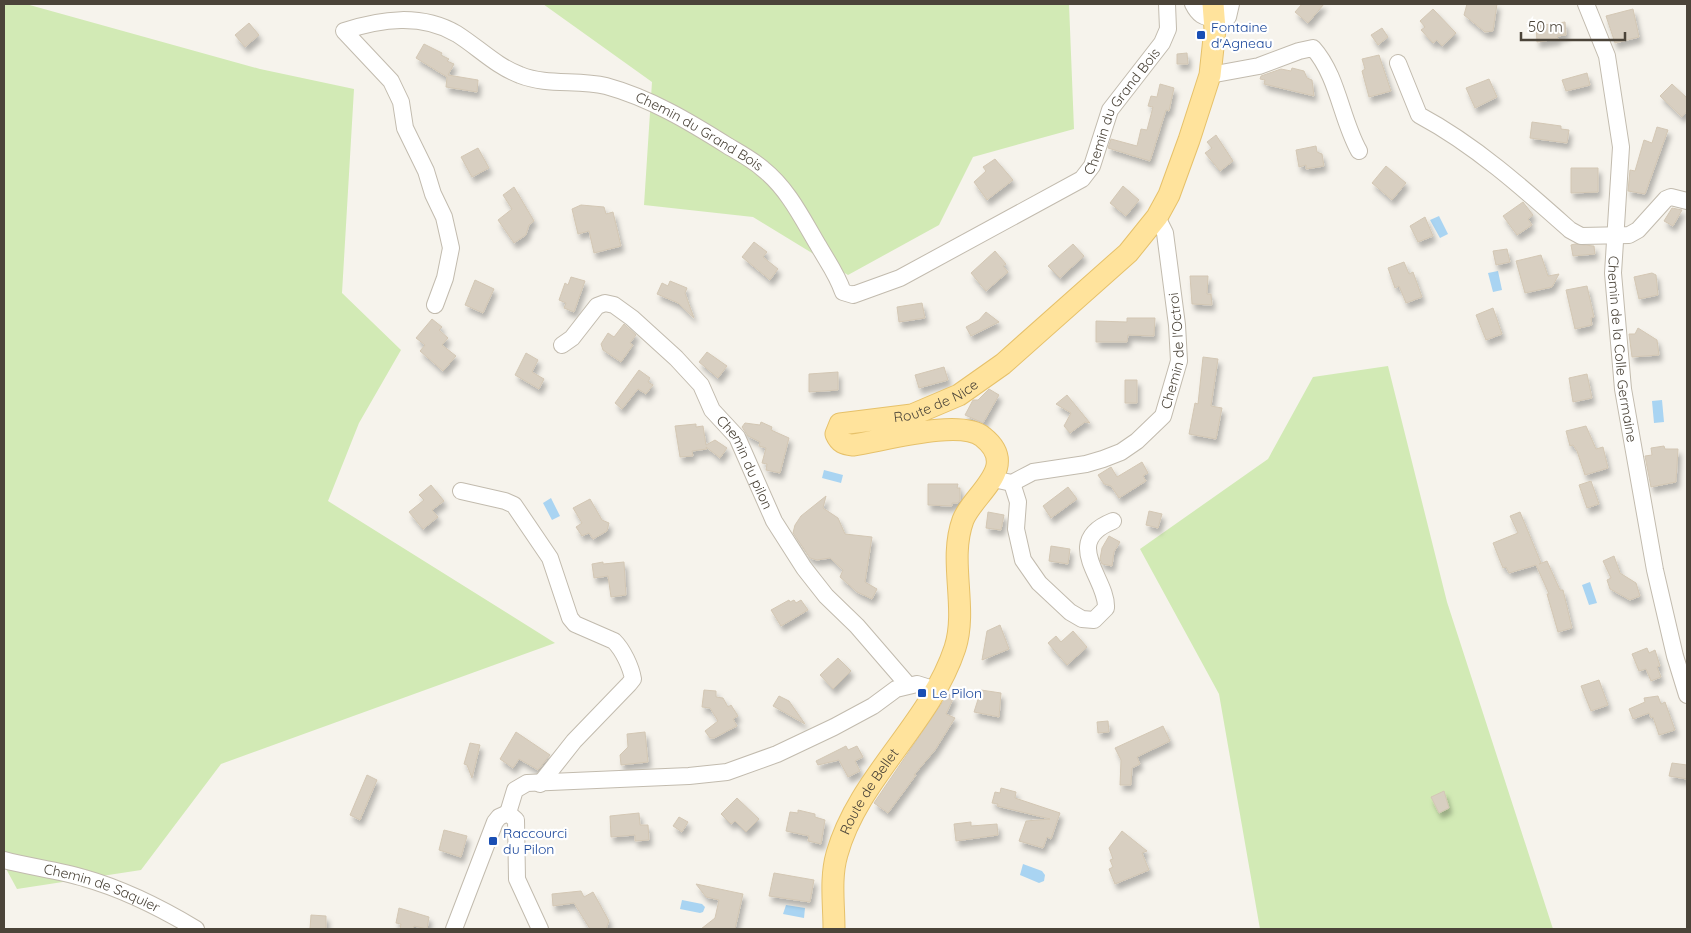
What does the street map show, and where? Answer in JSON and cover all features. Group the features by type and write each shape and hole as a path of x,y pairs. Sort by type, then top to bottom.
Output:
{"main road":[{"name":"Route de Nice","path":"1003,481 996,470 996,457 990,444 976,433 966,430 947,430 853,446 843,444 838,439 837,429 840,424 849,421 881,420 912,415 959,395 1003,364 1128,253 1157,217 1172,188 1210,75 1214,17"},
{"name":"Route de Bellet","path":"834,929 834,868 851,818 936,690 948,667 956,646 959,625 960,534 964,519 1003,481"}],"street":[{"name":"Chemin du Grand Bois","path":"434,305 445,278 451,248 444,217 432,194 426,171 405,128 401,102 391,81 344,31 373,21 396,19 426,23 457,34 498,66 522,76 545,82 575,81 605,86 660,107 715,138 764,169 787,194 803,218 837,275 843,292 853,295 900,278 1082,179 1092,166 1110,110 1162,42 1168,29 1167,4"},
{"path":"1193,4 1200,14 1206,18 1228,17 1230,4"},
{"name":"Chemin de la Colle Germaine","path":"1586,4 1607,56 1621,147 1614,235 1614,280 1624,399 1655,570 1675,656 1687,695"},
{"path":"1210,75 1259,66 1299,51 1313,48 1320,57 1338,98 1349,133 1359,151"},
{"path":"1398,64 1419,115 1449,131 1512,179 1570,230 1581,236 1629,235 1638,230 1666,199 1671,197 1687,201"},
{"name":"Chemin de l'Octroi","path":"1003,481 1033,472 1086,464 1121,452 1152,429 1163,416 1179,361 1165,233 1157,217"},
{"name":"Chemin du pilon","path":"562,346 572,338 597,306 605,303 614,305 632,318 676,358 701,385 712,410 737,437 774,521 804,568 908,685"},
{"path":"1003,481 1018,502 1016,529 1023,560 1050,594 1082,619 1094,620 1106,608 1107,600 1090,564 1090,543 1098,530 1113,521"},
{"path":"461,491 505,501 514,506 550,558 570,618 575,624 614,641 619,646 632,674 633,679 629,684 588,726 540,784"},
{"path":"508,813 515,790 527,783 540,784 689,776 727,772 777,754 834,728 873,706 896,689 917,684 936,690"},
{"path":"454,929 495,822 498,817 508,813"},
{"path":"508,813 516,820 517,879 540,929"},
{"name":"Chemin de Saquier","path":"4,860 82,877 108,886 169,913 196,929"}],"green space":[{"path":"4,4 26,4 260,69 354,89 342,293 401,350 359,423 328,501 555,643 221,764 141,870 17,889 4,865"},
{"path":"543,4 1069,4 1074,129 973,157 939,225 848,275 753,217 644,205 652,82"},
{"path":"1388,366 1447,602 1553,929 1260,929 1219,694 1140,549 1268,459 1313,377"}],"water":[{"path":"1439,216 1448,234 1440,238 1430,220"},
{"path":"1498,271 1502,290 1493,292 1488,273"},
{"path":"1662,400 1664,422 1654,423 1652,401"},
{"path":"824,470 843,475 841,483 822,478"},
{"path":"551,498 560,516 552,520 543,503"},
{"path":"1590,582 1597,603 1589,605 1582,585"},
{"path":"1023,864 1042,871 1045,875 1044,881 1039,883 1020,875"},
{"path":"682,900 702,904 705,907 703,912 680,909"},
{"path":"786,905 805,908 804,918 783,914"}],"building":[{"path":"1302,4 1324,4 1308,23 1295,12"},
{"path":"1467,4 1497,4 1493,31 1485,32 1464,15"},
{"path":"1433,9 1456,33 1442,46 1437,40 1433,43 1421,30 1425,27 1420,21"},
{"path":"1633,9 1639,37 1615,43 1606,16"},
{"path":"1565,22 1566,35 1557,36 1558,39 1537,42 1536,26"},
{"path":"249,23 259,35 245,47 235,35"},
{"path":"1382,28 1388,37 1378,45 1371,35"},
{"path":"424,44 442,53 441,55 449,59 447,61 454,64 448,75 478,80 477,92 446,87 447,77 416,58"},
{"path":"1187,53 1188,64 1177,64 1177,54"},
{"path":"1379,55 1391,91 1369,97 1362,71 1365,69 1362,59"},
{"path":"1292,68 1304,71 1307,78 1312,80 1314,96 1264,84 1265,80 1260,79 1261,76 1281,69 1291,71"},
{"path":"1587,73 1590,85 1566,91 1562,80"},
{"path":"1489,79 1497,97 1475,108 1466,88"},
{"path":"1160,84 1174,88 1169,111 1166,110 1150,161 1108,148 1111,139 1137,146 1141,129 1147,130 1153,107 1148,106 1151,96 1157,97"},
{"path":"1672,84 1687,98 1687,111 1682,117 1660,96"},
{"path":"1532,122 1561,126 1561,129 1569,130 1567,143 1530,138"},
{"path":"1657,127 1668,130 1645,194 1628,191 1630,170 1635,171 1644,140 1652,143"},
{"path":"1216,135 1233,161 1220,171 1205,153 1212,148 1207,142"},
{"path":"1316,146 1317,152 1322,154 1324,166 1306,169 1306,165 1299,167 1296,150"},
{"path":"478,148 489,168 472,177 461,157"},
{"path":"995,159 1013,180 987,200 974,182 986,171 983,167"},
{"path":"1386,166 1406,183 1392,200 1372,183"},
{"path":"1571,168 1598,168 1598,192 1571,193"},
{"path":"1123,186 1139,200 1126,216 1110,203"},
{"path":"514,187 534,221 529,225 526,235 514,243 498,220 512,209 503,195"},
{"path":"1523,202 1533,215 1528,219 1532,225 1517,235 1503,216"},
{"path":"581,205 604,207 606,214 613,212 621,246 594,253 589,231 578,234 572,209"},
{"path":"1672,208 1682,210 1673,226 1664,221"},
{"path":"1425,217 1433,236 1418,242 1410,226"},
{"path":"754,242 767,252 763,257 778,269 770,280 742,257"},
{"path":"1073,244 1084,256 1060,278 1048,266"},
{"path":"1571,245 1594,246 1595,254 1573,256"},
{"path":"1507,249 1510,262 1496,265 1493,251"},
{"path":"995,251 1006,264 1003,266 1008,272 986,291 971,273"},
{"path":"1541,255 1548,276 1559,274 1552,287 1525,293 1516,261"},
{"path":"1404,262 1409,274 1413,272 1422,297 1406,303 1399,286 1395,288 1388,268"},
{"path":"1652,273 1656,275 1658,295 1639,299 1634,277"},
{"path":"1190,276 1208,276 1207,294 1211,294 1212,305 1192,304"},
{"path":"571,277 585,281 574,312 564,308 566,303 559,300 565,283 568,285"},
{"path":"475,280 494,289 483,313 465,305"},
{"path":"670,281 687,288 685,293 694,318 678,303 657,294 662,283 668,286"},
{"path":"1587,286 1594,317 1591,318 1592,325 1575,329 1566,290"},
{"path":"922,303 925,318 899,322 897,307"},
{"path":"1493,308 1502,334 1486,340 1476,315"},
{"path":"986,312 999,322 971,336 966,327 979,320"},
{"path":"1127,318 1155,318 1154,336 1128,335 1127,342 1096,342 1096,321 1127,322"},
{"path":"432,319 442,327 439,330 448,338 442,345 456,356 443,371 420,351 425,345 416,338"},
{"path":"624,324 636,335 630,343 633,345 621,362 603,350 601,344 608,333 614,337"},
{"path":"1638,328 1657,340 1659,355 1632,357 1629,334 1635,334"},
{"path":"707,352 727,366 718,378 699,362"},
{"path":"526,353 538,360 532,372 544,379 539,389 515,375"},
{"path":"1203,357 1218,359 1211,406 1222,408 1216,439 1189,434 1195,403 1198,404"},
{"path":"944,367 948,380 919,388 915,375"},
{"path":"639,370 650,378 648,382 653,385 646,394 638,389 622,409 615,403"},
{"path":"838,372 838,390 809,392 809,374"},
{"path":"1587,374 1592,398 1573,402 1569,378"},
{"path":"1125,380 1137,380 1137,403 1125,403"},
{"path":"989,389 999,395 983,423 965,415 973,400 978,400"},
{"path":"1067,395 1090,423 1085,422 1070,433 1064,426 1071,413 1056,404"},
{"path":"761,422 772,427 771,430 789,438 780,473 766,470 767,464 762,463 766,448 759,446 760,442 748,436 742,427 745,423 760,425"},
{"path":"696,424 696,427 703,426 706,445 715,440 727,448 720,458 706,447 707,449 692,451 693,456 680,457 675,426"},
{"path":"1586,426 1596,449 1603,447 1608,468 1585,475 1577,451 1573,445 1570,446 1566,431"},
{"path":"1664,446 1665,449 1678,449 1676,482 1651,487 1645,456 1652,455 1651,448"},
{"path":"1142,462 1148,473 1143,476 1146,481 1119,498 1111,486 1104,484 1098,475 1111,467 1117,477"},
{"path":"1591,481 1599,504 1587,508 1579,485"},
{"path":"928,484 958,484 960,500 958,503 952,503 952,506 928,505"},
{"path":"431,485 444,501 432,510 438,517 423,529 409,512 424,500 419,495"},
{"path":"1068,487 1077,499 1051,518 1043,506"},
{"path":"826,496 823,508 838,518 845,534 872,537 865,582 877,589 872,599 857,592 840,577 843,570 830,558 817,560 810,558 793,533 795,525 801,516"},
{"path":"590,499 602,520 609,523 607,531 593,539 589,533 582,536 576,527 582,523 573,508"},
{"path":"1149,511 1162,514 1158,528 1146,525"},
{"path":"988,512 1004,515 1001,530 986,528"},
{"path":"1520,512 1541,563 1539,564 1547,561 1560,590 1563,590 1572,628 1558,632 1547,594 1549,594 1536,565 1509,573 1506,567 1503,568 1493,543 1518,533 1510,516"},
{"path":"1109,536 1120,542 1114,552 1112,566 1102,564 1100,559 1102,548"},
{"path":"1051,546 1070,549 1068,564 1049,561"},
{"path":"1614,556 1620,573 1636,583 1640,596 1630,600 1610,589 1607,580 1611,578 1603,561"},
{"path":"603,562 603,564 624,562 626,595 611,597 608,576 594,578 592,564"},
{"path":"789,600 790,602 794,600 796,603 801,600 808,610 781,626 771,610"},
{"path":"1000,625 1009,649 982,660 987,631"},
{"path":"1073,631 1087,647 1067,665 1048,643 1056,636 1061,642"},
{"path":"1647,648 1649,653 1655,650 1660,666 1657,667 1661,677 1651,681 1646,669 1639,671 1632,654"},
{"path":"838,658 851,671 833,689 820,675"},
{"path":"1599,680 1608,705 1591,711 1581,686"},
{"path":"704,690 716,691 716,697 723,698 728,707 731,705 738,716 733,719 737,726 714,738 710,738 705,731 718,721 710,708 702,707"},
{"path":"981,690 1001,693 999,717 974,712"},
{"path":"948,694 954,697 946,714 955,718 935,750 914,775 916,775 888,813 874,803"},
{"path":"779,696 789,701 805,724 773,706"},
{"path":"1658,696 1661,704 1665,702 1675,730 1659,735 1653,717 1651,718 1649,713 1633,719 1629,709 1645,702 1644,698"},
{"path":"1108,721 1109,732 1098,733 1097,722"},
{"path":"1163,726 1170,741 1137,757 1140,764 1132,768 1131,785 1120,785 1121,760 1115,748"},
{"path":"516,732 550,755 538,770 519,759 513,768 500,759"},
{"path":"645,732 648,762 621,765 620,755 628,747 627,734"},
{"path":"470,743 480,745 472,778 467,765 464,764"},
{"path":"846,746 848,750 857,746 863,757 855,761 860,771 848,777 839,760 818,765 816,761"},
{"path":"1672,763 1687,765 1687,779 1669,776"},
{"path":"367,775 377,780 360,820 350,815"},
{"path":"1001,788 1016,792 1015,798 1060,813 1051,839 1047,837 1043,848 1019,841 1026,821 1050,819 997,806 998,804 992,803 995,792 1000,793"},
{"path":"1444,791 1449,808 1439,813 1431,797"},
{"path":"737,798 759,819 746,832 735,821 731,824 721,814"},
{"path":"798,810 815,814 815,817 825,820 821,844 808,841 809,836 786,831 790,812 798,813"},
{"path":"639,813 640,825 648,825 649,840 635,841 635,835 611,837 610,816"},
{"path":"679,817 688,822 682,832 673,826"},
{"path":"971,822 971,826 997,824 998,835 956,841 954,824"},
{"path":"444,830 467,836 461,857 439,850"},
{"path":"1122,831 1147,851 1142,853 1149,870 1115,884 1109,869 1113,867 1110,860 1113,859 1109,848"},
{"path":"774,873 814,880 810,902 769,896"},
{"path":"696,884 743,894 735,929 701,929 715,918 719,900 706,897"},
{"path":"581,891 584,897 593,892 609,921 606,929 590,929 574,903 553,906 552,894"},
{"path":"399,908 429,917 427,929 414,926 413,929 400,929 401,924 396,923"},
{"path":"311,915 326,916 326,929 310,929"}],"place":[{"name":"Fontaine d'Agneau","path":"1201,35"},
{"name":"Le Pilon","path":"922,693"},
{"name":"Raccourci du Pilon","path":"493,841"}]}
